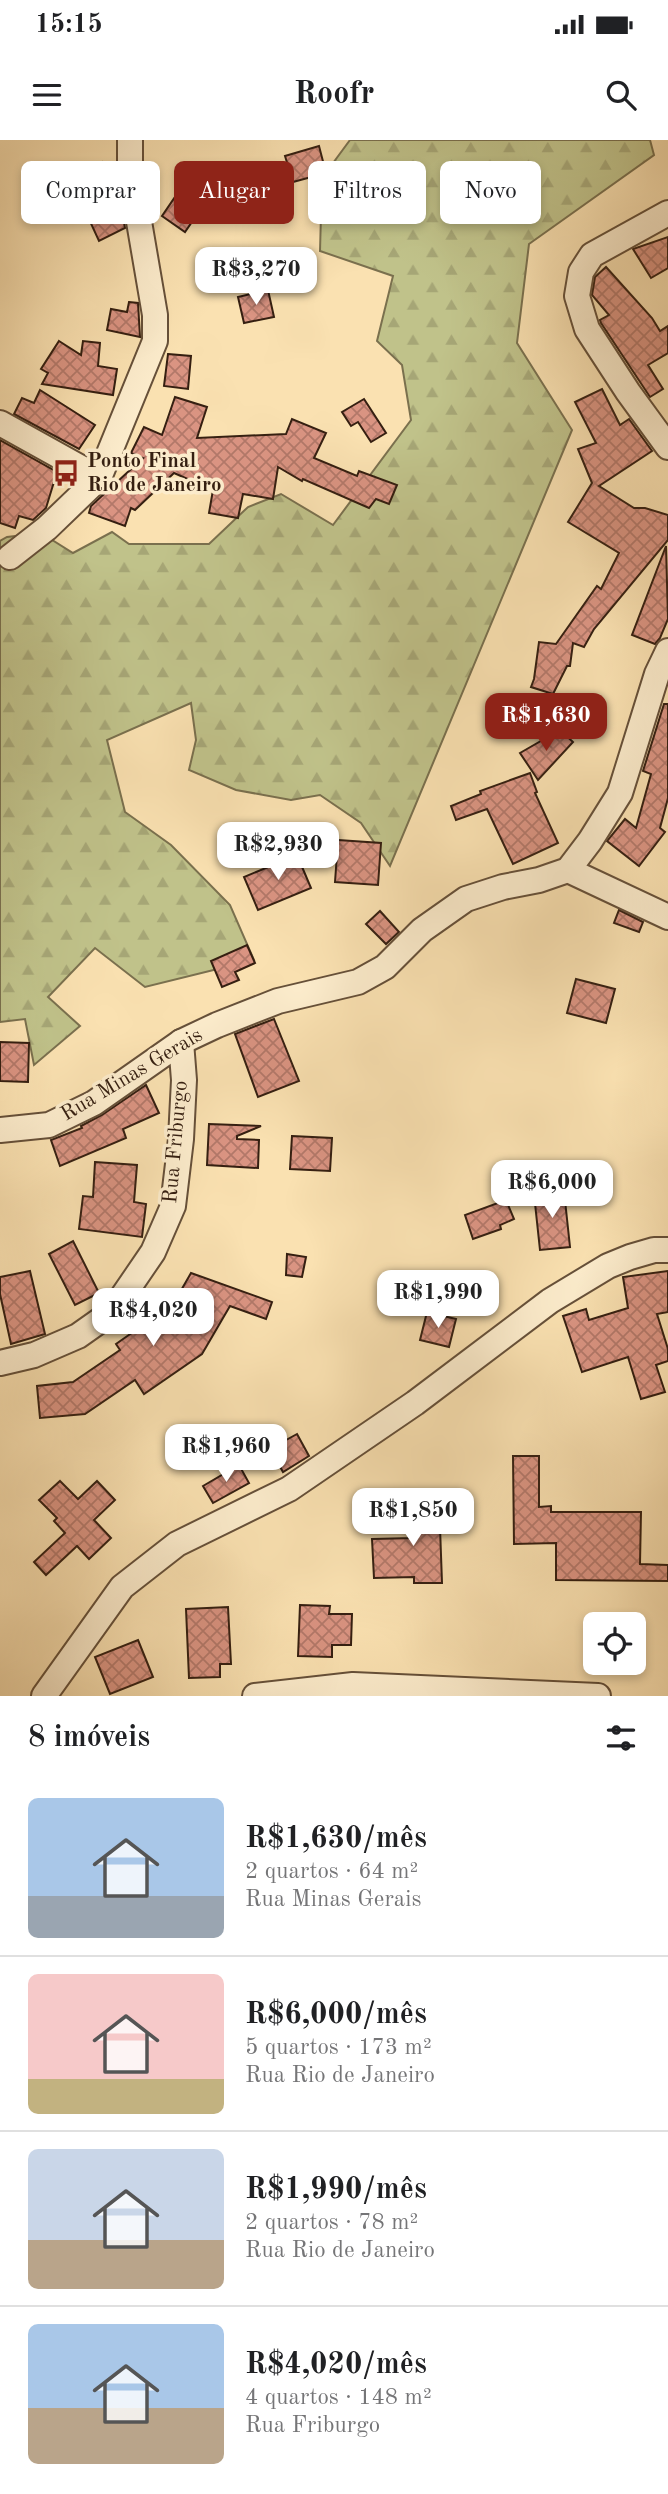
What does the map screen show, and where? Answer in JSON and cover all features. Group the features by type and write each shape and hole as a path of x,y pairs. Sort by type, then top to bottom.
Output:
{"street":[{"path":"10,557 47,528 99,478 155,341 155,315 130,169 130,140"},
{"path":"668,213 592,255 581,272 577,296 587,329 668,447"},
{"path":"0,424 99,478"},
{"path":"668,651 657,674 620,793 568,870 668,918"},
{"name":"Rua Minas Gerais","path":"0,1130 49,1125 94,1103 181,1042 217,1024 278,1001 358,982 385,967 422,930 466,899 568,870"},
{"name":"Rua Friburgo","path":"0,1363 34,1355 78,1336 112,1311 153,1252 173,1206 181,1139 184,1080 181,1042"},
{"path":"44,1696 122,1587 177,1544 289,1489 415,1403 550,1301 608,1266 654,1250 668,1250"},
{"path":"268,1695 353,1685 598,1696"}],"green space":[{"path":"350,140 650,140 654,155 529,244 517,343 572,430 390,866 361,823 320,795 291,800 236,790 189,770 196,740 191,703 107,740 125,812 171,845 230,905 254,960 145,987 95,948 48,997 80,1026 34,1065 25,1019 0,1022 0,541 7,537 41,533 73,553 112,532 129,544 209,544 248,507 281,494 333,525 411,420 402,365 377,341 393,276 320,251 321,224 426,224 426,161 335,161"}],"building":[{"path":"319,146 323,161 308,161 308,178 294,182 294,161 287,161 285,156"},
{"path":"174,198 174,224 190,224 185,232 162,216"},
{"path":"91,224 124,224 125,228 99,241"},
{"path":"668,237 668,268 651,278 633,249"},
{"path":"606,267 652,318 660,331 668,326 668,353 648,365 663,389 650,397 601,323 600,320 609,315 592,295 595,277"},
{"path":"268,290 274,317 244,323 238,297"},
{"path":"129,302 138,303 140,337 107,330 111,309 127,312"},
{"path":"59,341 81,355 83,341 100,343 98,366 117,369 113,395 42,384 48,373 41,369"},
{"path":"168,354 191,356 188,389 164,386"},
{"path":"602,389 620,425 629,419 652,451 599,486 634,508 645,508 668,515 668,540 594,629 584,647 573,643 570,666 567,666 553,694 531,687 539,642 556,644 597,586 601,589 619,553 568,522 592,483 578,449 596,443 575,402"},
{"path":"40,390 95,425 79,449 14,414 22,398 34,403"},
{"path":"175,397 207,407 197,438 286,434 292,419 326,433 314,458 357,476 359,471 397,485 389,504 376,499 369,508 303,479 302,481 278,467 273,499 243,494 238,518 209,513 213,490 174,473 135,510 131,508 125,526 89,513 91,506 143,458 131,453 144,427 162,435"},
{"path":"364,399 386,433 371,442 358,422 351,426 342,412"},
{"path":"0,440 57,472 46,508 33,520 19,516 15,528 0,523"},
{"path":"666,546 668,619 655,644 632,635"},
{"path":"664,704 668,704 668,798 660,828 665,832 639,866 607,841 625,819 636,828 651,774 643,771"},
{"path":"560,730 573,742 538,780 520,753"},
{"path":"530,773 537,792 535,793 558,843 513,864 487,809 456,820 451,806 481,794 480,791"},
{"path":"338,840 381,843 378,885 335,882"},
{"path":"297,855 311,888 258,910 244,877"},
{"path":"619,910 643,922 639,932 614,923"},
{"path":"380,911 399,932 386,944 366,924"},
{"path":"247,945 255,963 235,972 239,980 222,987 211,961"},
{"path":"576,979 615,989 606,1023 567,1013"},
{"path":"274,1019 299,1081 258,1097 235,1034"},
{"path":"0,1042 29,1043 28,1082 0,1081"},
{"path":"146,1085 159,1113 123,1129 126,1138 60,1166 51,1140 82,1128 81,1126"},
{"path":"209,1124 261,1126 237,1136 237,1139 259,1140 258,1168 207,1165"},
{"path":"292,1136 332,1138 330,1171 290,1169"},
{"path":"95,1162 137,1165 134,1202 146,1204 142,1237 79,1229 83,1196 93,1197"},
{"path":"564,1191 570,1247 540,1250 534,1194"},
{"path":"506,1200 514,1219 500,1225 501,1229 473,1239 465,1215"},
{"path":"73,1241 99,1293 75,1305 49,1254"},
{"path":"287,1254 306,1257 302,1277 286,1275"},
{"path":"30,1271 45,1334 11,1344 0,1294 0,1277"},
{"path":"668,1271 668,1312 657,1314 668,1349 668,1361 656,1365 665,1392 641,1399 628,1357 582,1372 563,1316 586,1309 589,1320 628,1308 623,1277"},
{"path":"191,1273 272,1302 266,1319 230,1306 202,1354 144,1394 135,1380 85,1414 40,1418 37,1386 73,1382 120,1350 116,1344 153,1318 160,1327"},
{"path":"427,1312 456,1319 449,1347 420,1340"},
{"path":"297,1434 309,1456 283,1472 270,1449"},
{"path":"513,1456 539,1456 539,1507 551,1506 551,1512 641,1512 640,1564 668,1565 668,1581 556,1580 556,1543 514,1544"},
{"path":"239,1465 249,1483 213,1503 203,1486"},
{"path":"60,1481 78,1499 97,1481 115,1500 94,1520 111,1538 89,1559 77,1546 46,1575 34,1562 65,1533 54,1521 57,1518 39,1500"},
{"path":"413,1499 439,1499 442,1583 414,1583 414,1577 374,1578 372,1539 413,1538"},
{"path":"300,1605 330,1606 329,1614 352,1614 351,1645 332,1645 332,1657 298,1656"},
{"path":"228,1607 231,1664 220,1664 220,1677 189,1678 186,1609"},
{"path":"138,1640 153,1677 110,1694 95,1657"}],"place":[{"name":"Ponto Final Rio de Janeiro","path":"66,473"}]}
